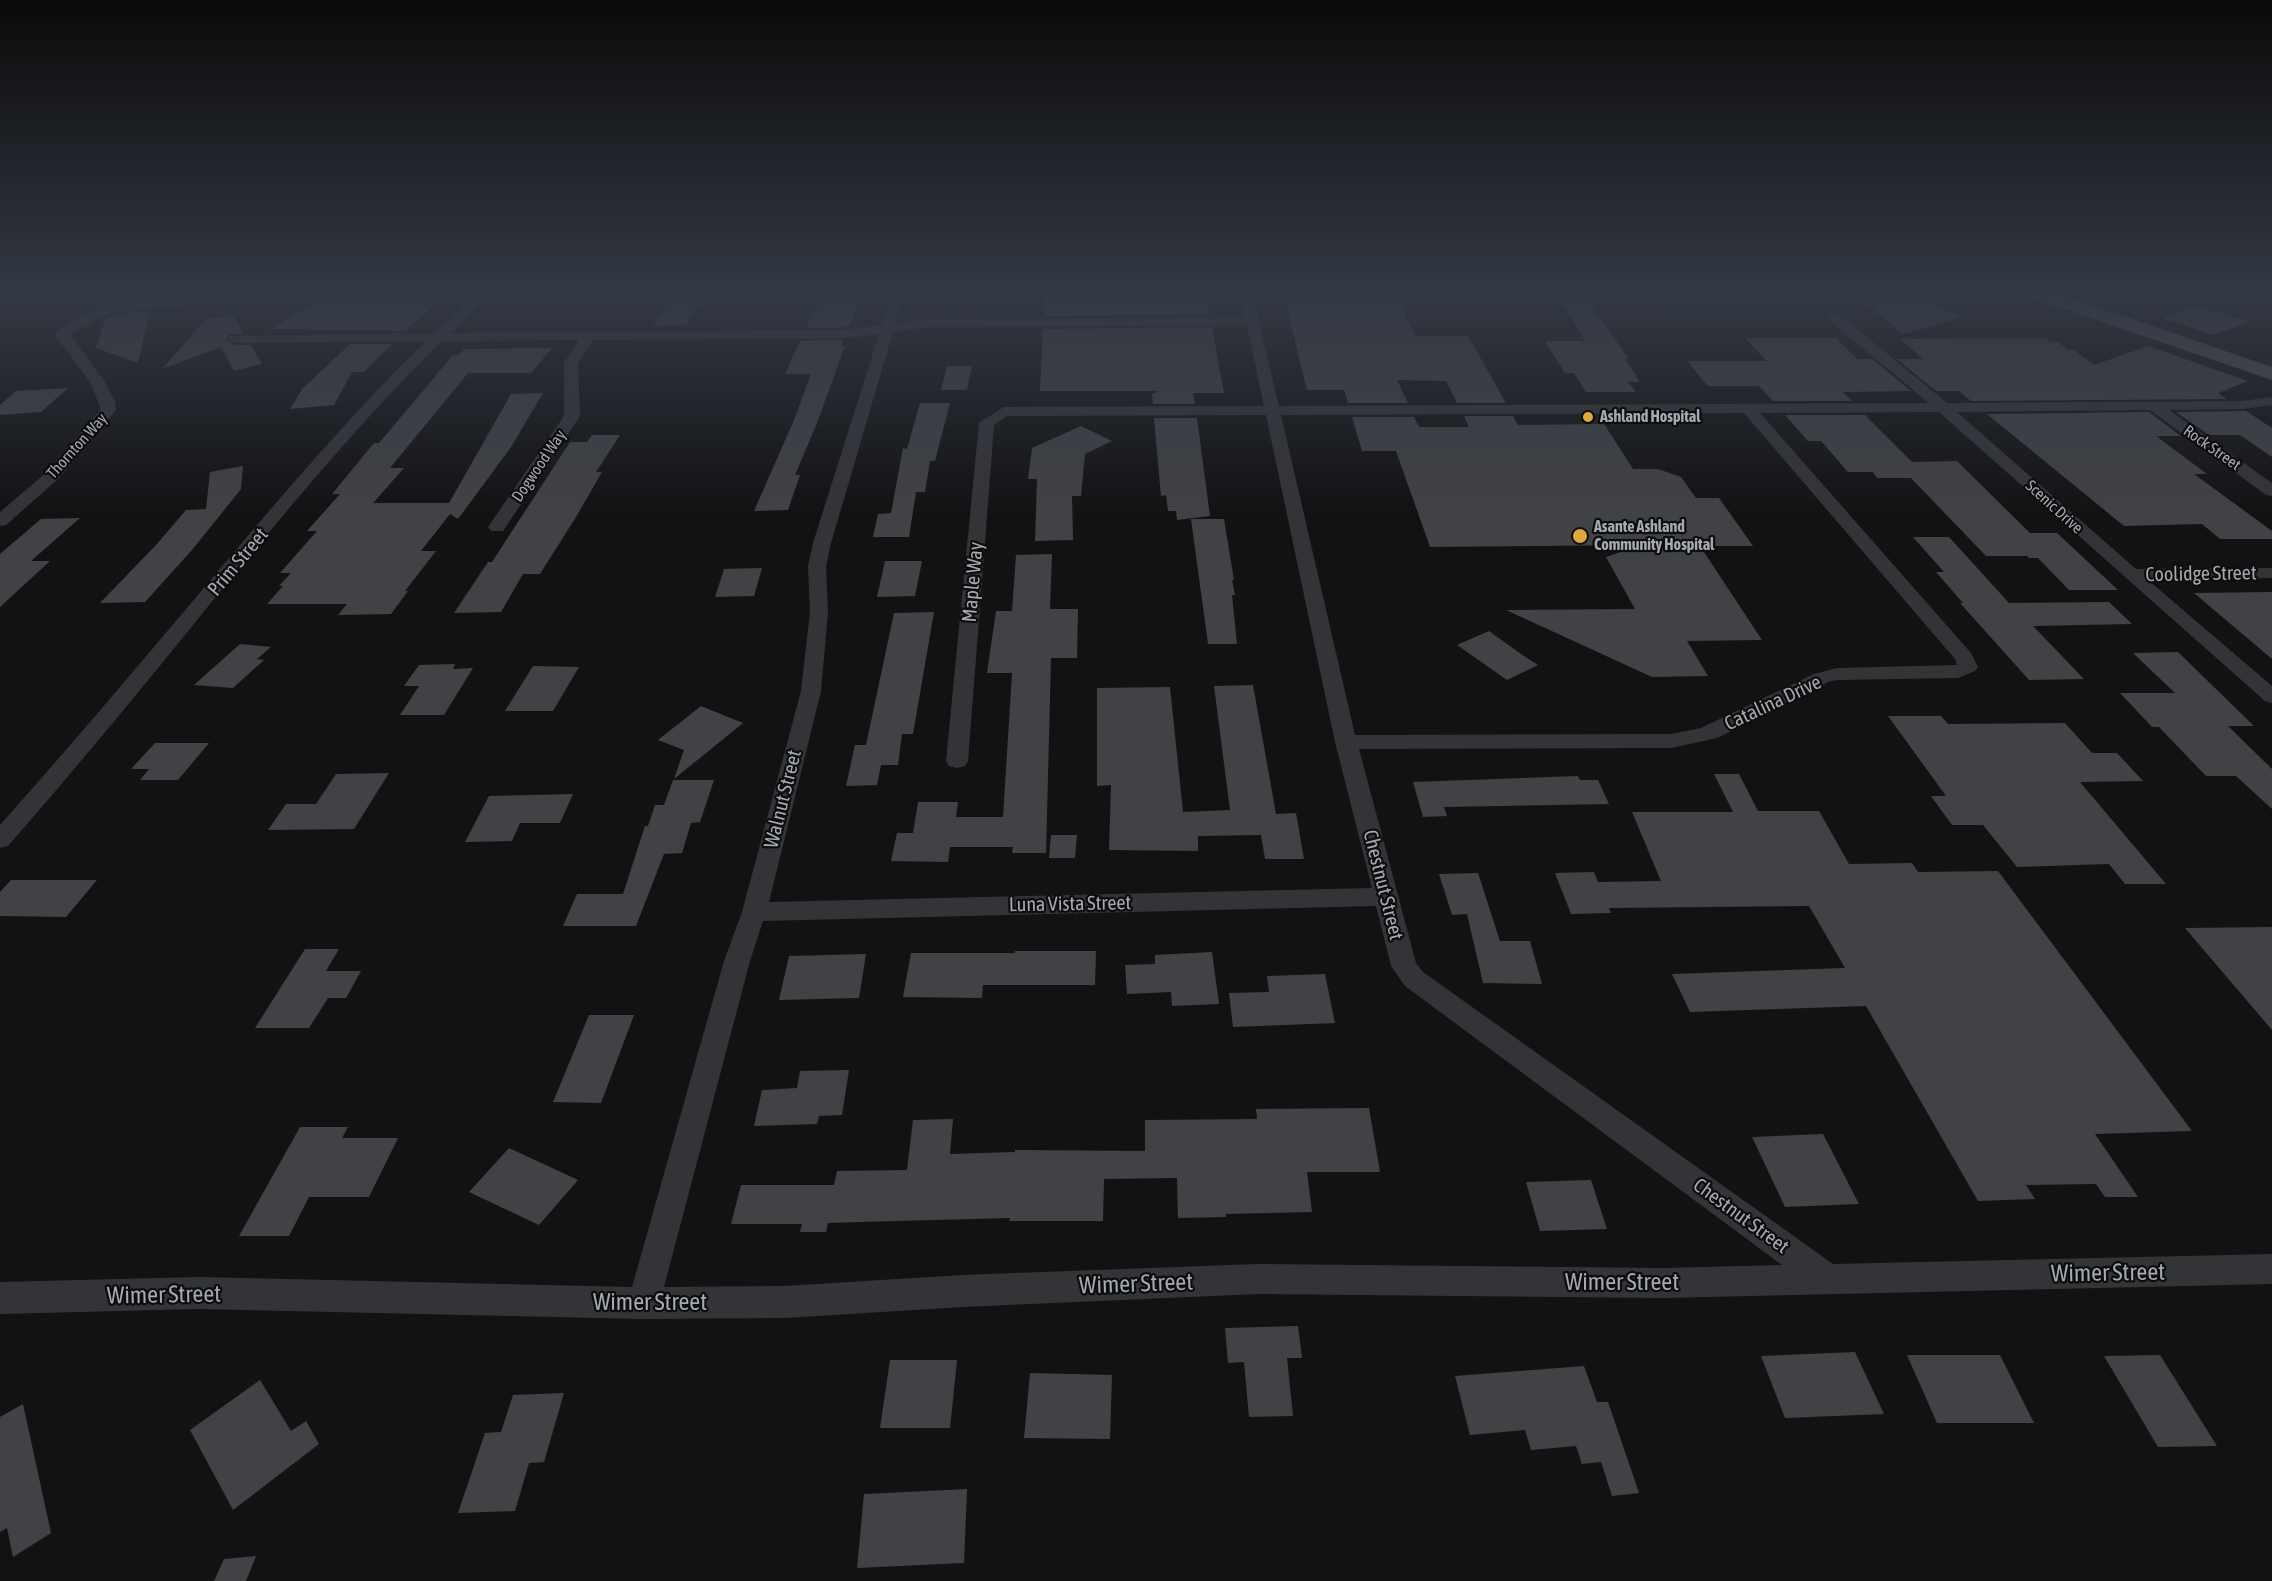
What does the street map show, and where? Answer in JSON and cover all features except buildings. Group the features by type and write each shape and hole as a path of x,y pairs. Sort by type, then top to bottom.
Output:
{"main road":[{"path":"2248,366 2272,374"}],"street":[{"name":"Thornton Way","path":"0,521 52,476 110,410 103,390 85,366"},
{"name":"Prim Street","path":"0,840 66,768 315,469 410,366"},
{"name":"Dogwood Way","path":"496,527 572,416 571,366"},
{"name":"Walnut Street","path":"644,1303 737,961 754,912 811,691 819,612 817,566 876,366"},
{"name":"Chestnut Street","path":"1261,366 1346,742 1404,966 1414,979 1826,1278"},
{"name":"Scenic Drive","path":"1893,366 1943,407 2272,697"},
{"path":"1271,411 2153,406 2242,405 2272,401"},
{"name":"Rock Street","path":"2153,406 2272,491"},
{"name":"Catalina Drive","path":"1346,742 1671,741 1709,733 1821,678 1837,674 1958,672 1968,667 1964,657 1748,408"},
{"name":"Maple Way","path":"957,761 987,423 1004,412 1271,411"},
{"name":"Coolidge Street","path":"2131,575 2272,573"},
{"name":"Luna Vista Street","path":"754,912 1386,897"},
{"name":"Wimer Street","path":"0,1298 199,1293 644,1303 785,1302 962,1290 1257,1279 1663,1283 2272,1269"}],"place":[{"name":"Ashland Hospital","path":"1588,417"},
{"name":"Asante Ashland Community Hospital","path":"1580,536"}]}
